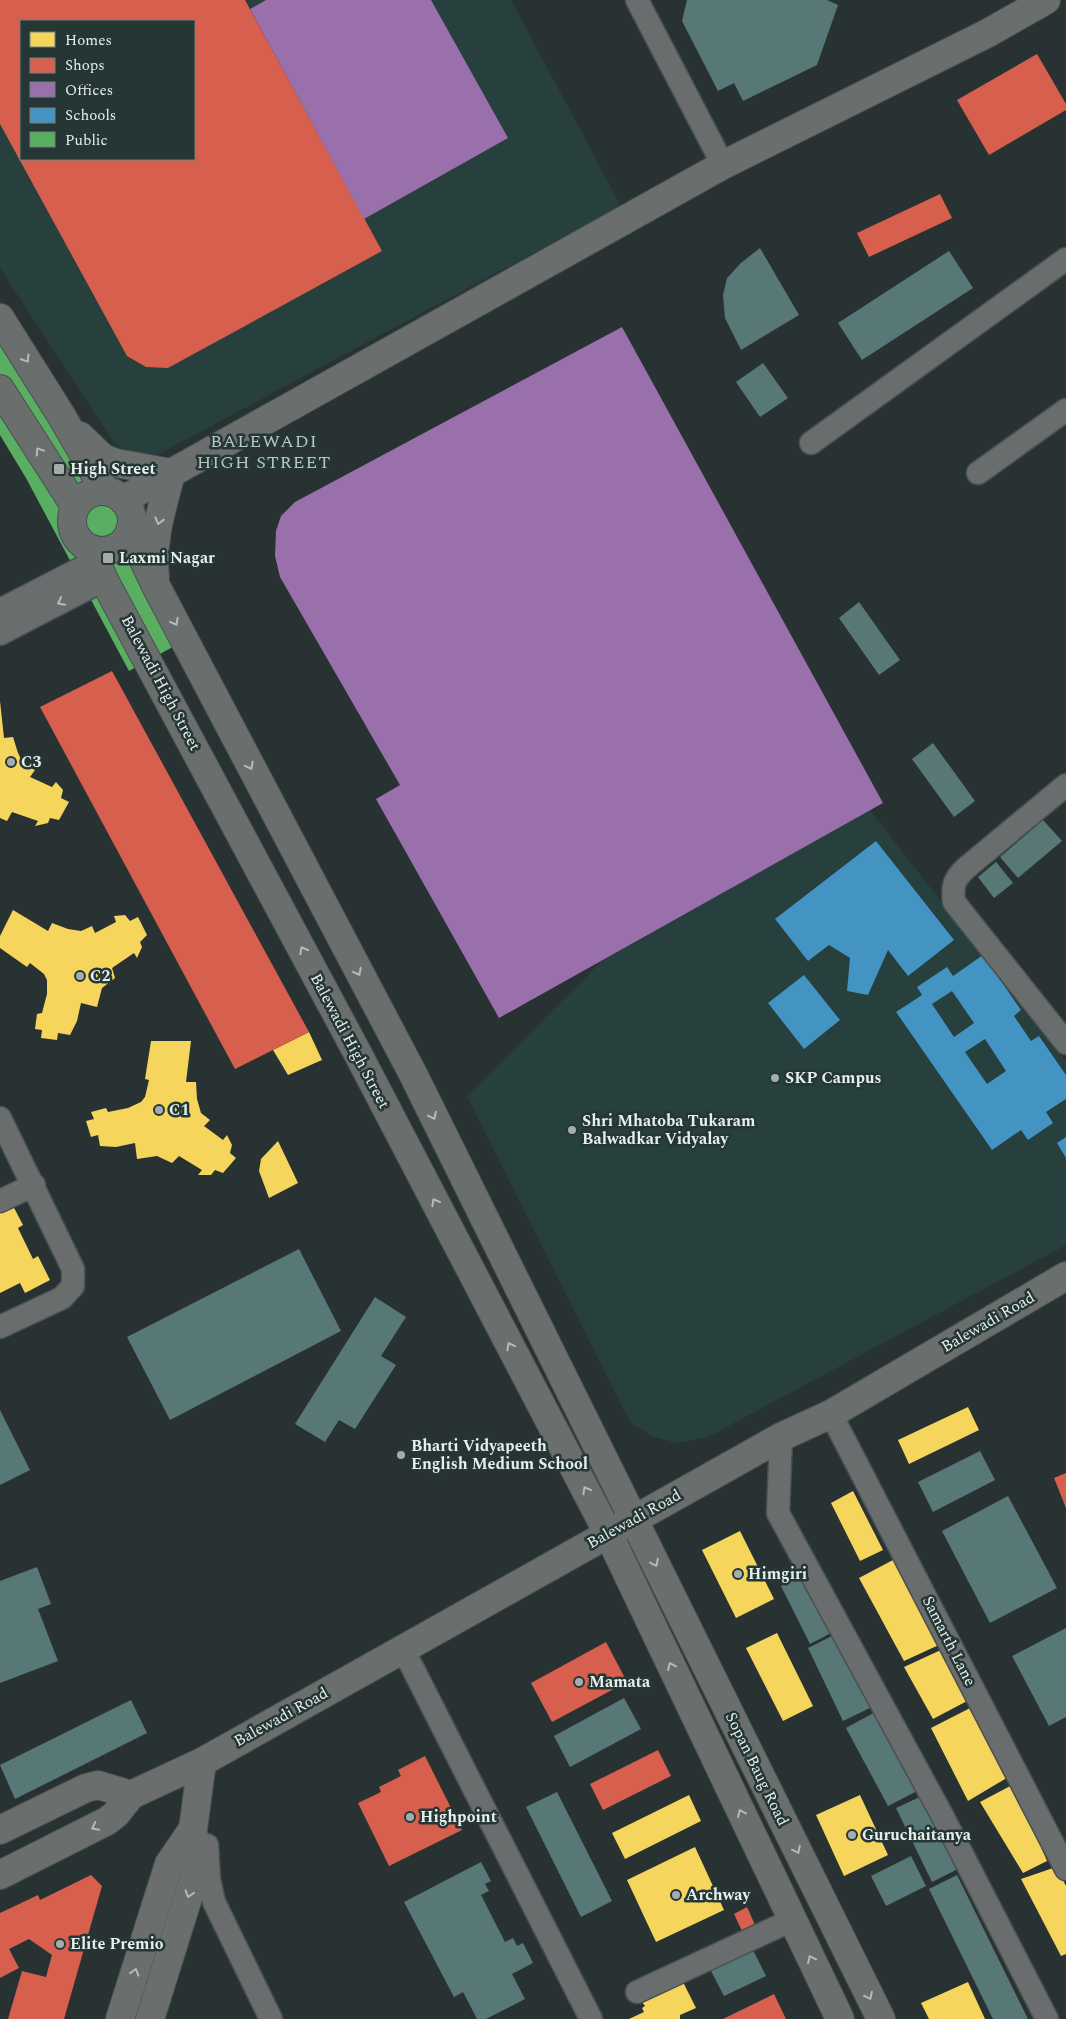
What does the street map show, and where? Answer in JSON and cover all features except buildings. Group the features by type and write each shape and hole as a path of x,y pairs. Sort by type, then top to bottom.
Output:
{"street":[{"path":"636,0 723,165"},
{"path":"0,389 75,506 88,494 114,495 171,473 723,165 988,33 1046,0"},
{"path":"811,443 1066,259"},
{"path":"0,318 114,495 132,514 130,532 126,540 110,550 100,552 97,563 0,634"},
{"path":"978,473 1066,410"},
{"path":"61,415 103,458 116,463 171,473"},
{"path":"156,586 153,562 155,535 171,473"},
{"name":"Balewadi High Street","path":"75,506 72,514 73,531 97,563 358,1054 608,1534"},
{"path":"130,532 156,586 412,1074 634,1520"},
{"path":"0,610 97,563"},
{"path":"1066,785 955,878 952,890 954,902 1066,1043"},
{"path":"0,1118 73,1269 73,1286 62,1298 0,1327"},
{"path":"0,1201 34,1185"},
{"name":"Balewadi Road","path":"131,1795 202,1762 780,1437 831,1414 1065,1279"},
{"name":"Samarth Lane","path":"831,1414 1066,1869"},
{"path":"780,1437 778,1513 943,1817 1047,2019"},
{"name":"Sopan Baug Road","path":"634,1520 881,2019"},
{"name":"Sopan Baug Road","path":"608,1534 840,2019"},
{"path":"403,1649 586,2017"},
{"path":"150,2019 196,1872 193,1829 202,1762"},
{"path":"202,1762 209,1879 214,1902 271,2019"},
{"path":"0,1830 86,1788 98,1785 131,1795 116,1814 107,1821 0,1875"},
{"path":"120,2019 169,1864 193,1829"},
{"path":"637,1992 792,1920"}],"shaded area":[{"path":"0,0 511,0 621,206 159,454 131,454 114,443 0,268"},
{"name":"SKP Campus","path":"818,744 1066,1061 1066,1245 708,1437 677,1443 651,1436 630,1422 467,1096"}],"place":[{"name":"High Street","path":"59,469"},
{"name":"Laxmi Nagar","path":"108,558"},
{"name":"C3","path":"11,762"},
{"name":"C2","path":"80,976"},
{"name":"SKP Campus","path":"775,1078"},
{"name":"C1","path":"159,1110"},
{"name":"Shri Mhatoba Tukaram Balwadkar Vidyalay","path":"572,1130"},
{"name":"Bharti Vidyapeeth English Medium School","path":"401,1455"},
{"name":"Himgiri","path":"738,1574"},
{"name":"Mamata","path":"579,1682"},
{"name":"Highpoint","path":"410,1817"},
{"name":"Guruchaitanya","path":"852,1835"},
{"name":"Archway","path":"676,1895"},
{"name":"Elite Premio","path":"60,1944"}],"district":[{"name":"BALEWADI HIGH STREET","path":"264,451"}]}
